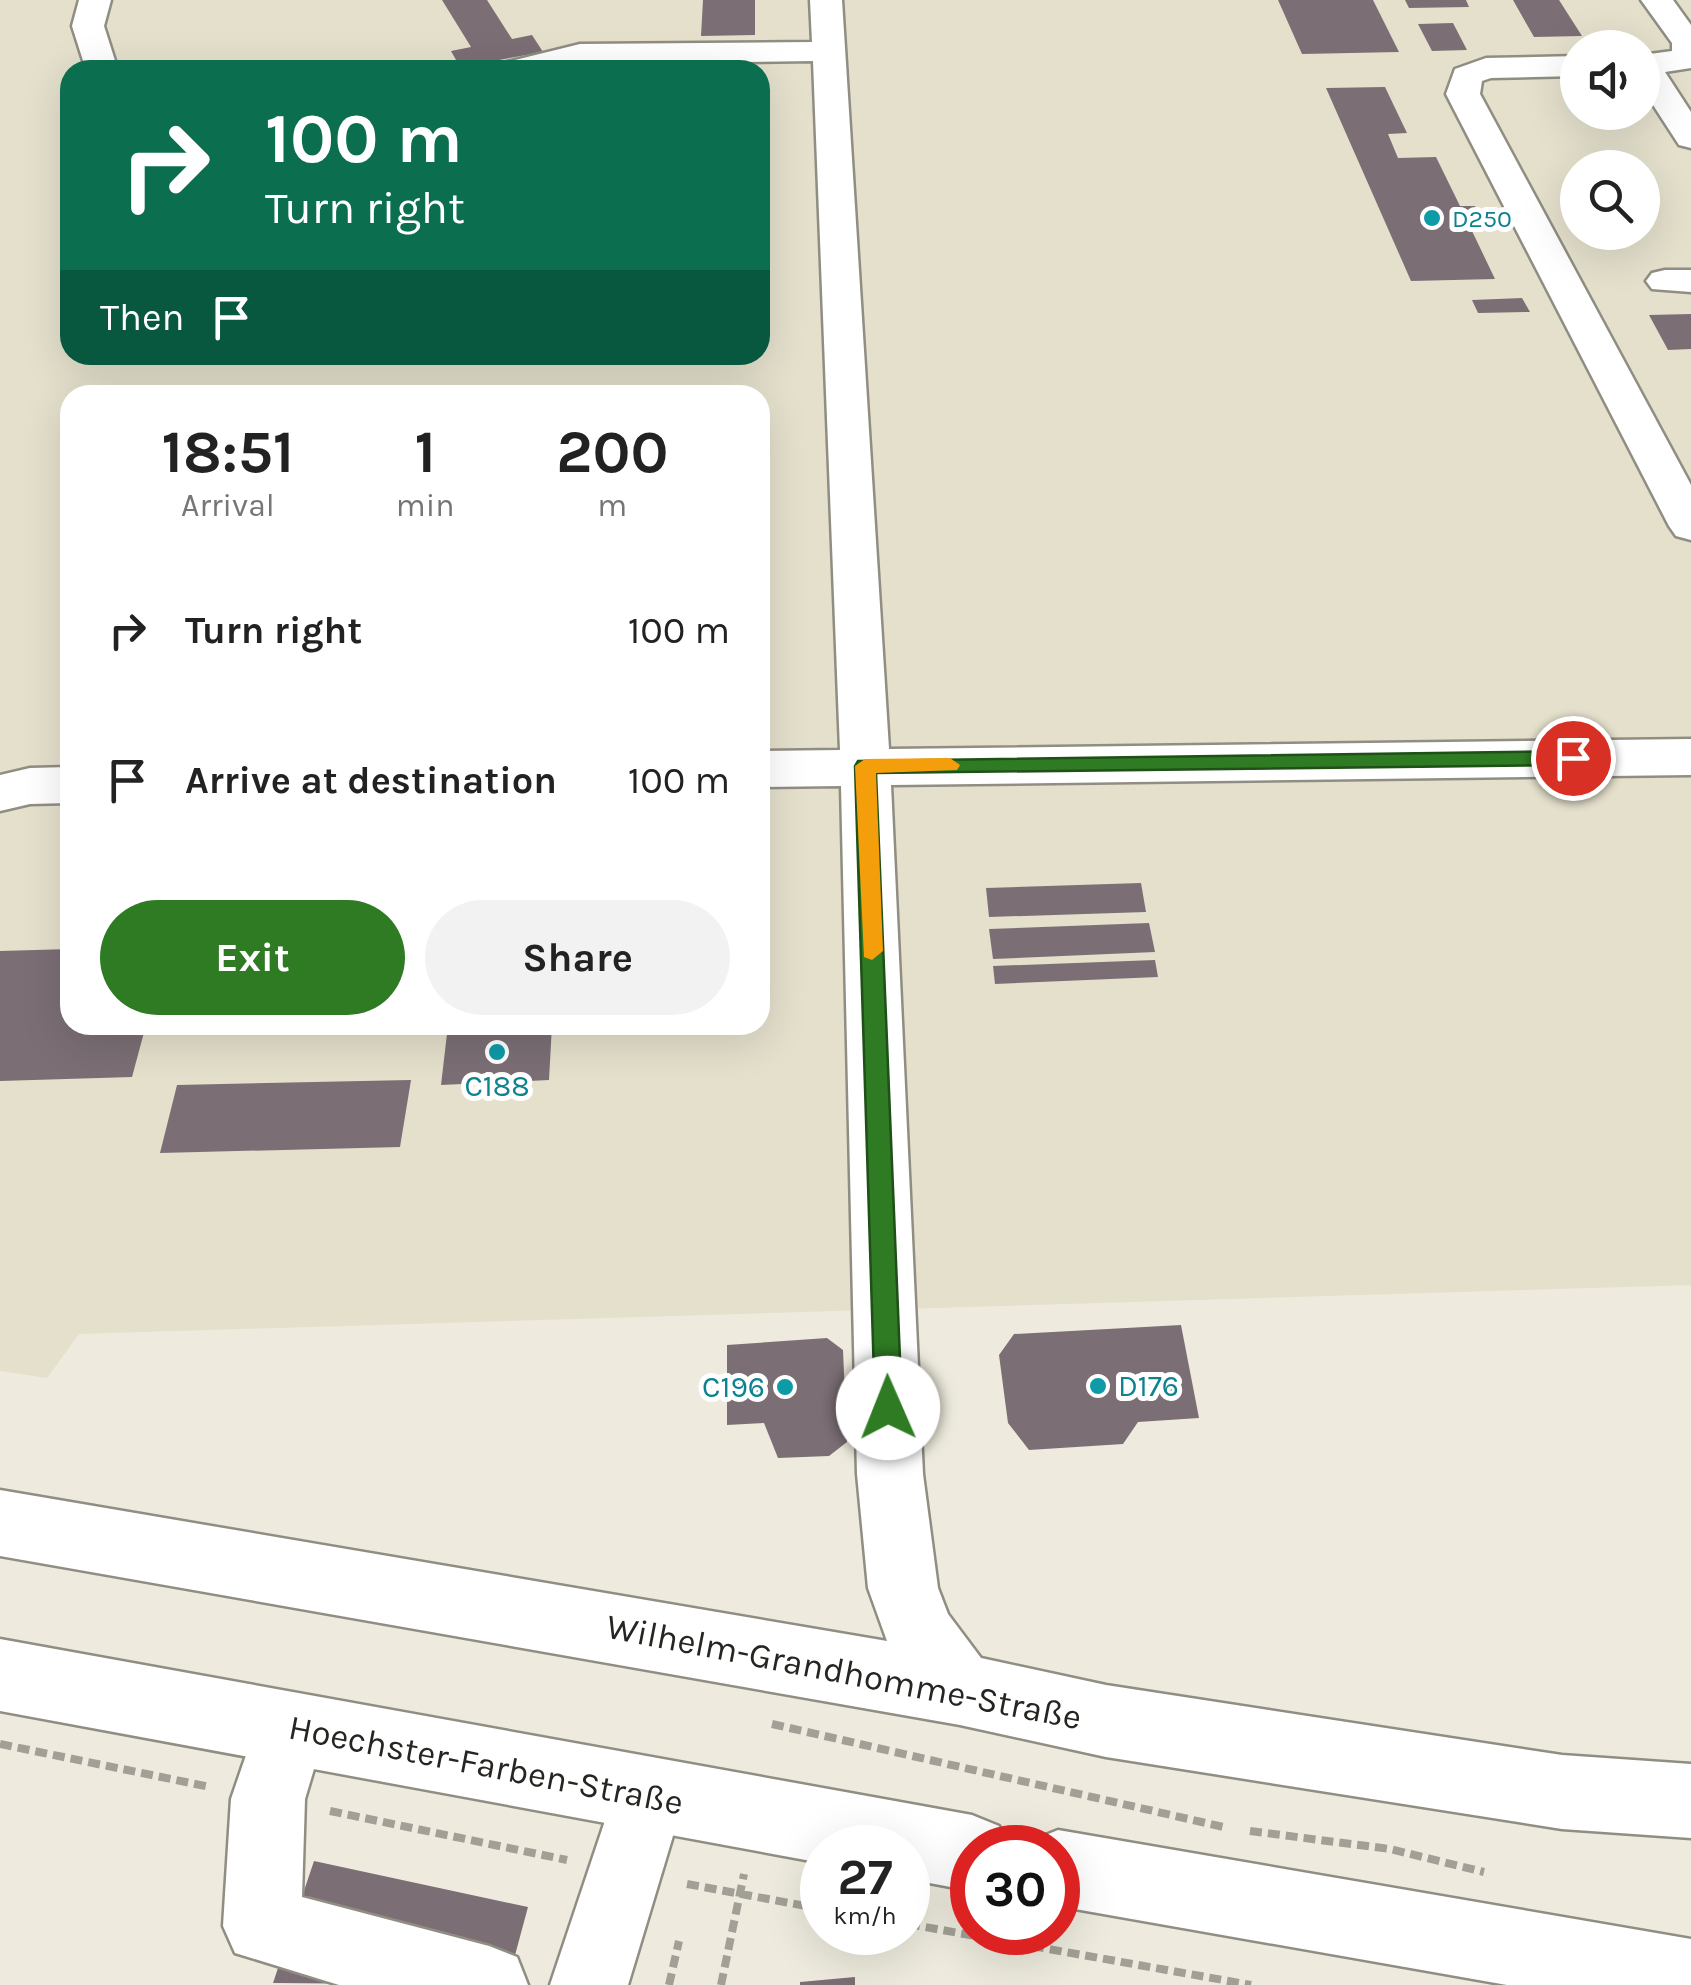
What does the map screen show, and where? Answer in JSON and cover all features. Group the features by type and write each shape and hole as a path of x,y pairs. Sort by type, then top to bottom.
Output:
{"street":[{"path":"96,0 87,12 87,28 98,60"},
{"path":"826,0 865,766 890,1474 903,1588 921,1637 960,1688"},
{"path":"1658,0 1688,43 1688,58 1660,62"},
{"path":"556,60 580,54 828,51"},
{"path":"1560,66 1486,68 1467,76 1463,94 1691,526"},
{"path":"1660,91 1691,138"},
{"path":"770,768 1691,757"},
{"path":"0,792 60,785"},
{"name":"Wilhelm-Grandhomme-Straße","path":"0,1523 960,1688 1106,1720 1562,1792 1691,1801"},
{"name":"Hoechster-Farben-Straße","path":"0,1674 950,1850"},
{"path":"290,1729 268,1798 262,1926 489,1985"},
{"path":"588,1985 648,1796"},
{"path":"1080,1872 1691,1978"},
{"path":"1432,1933 1575,1985"}],"path":[{"path":"764,1722 1239,1830 1390,1849 1486,1872"},
{"path":"0,1744 800,1905"},
{"path":"721,1985 738,1894 760,1817"},
{"path":"930,1928 1251,1985"},
{"path":"670,1985 679,1941"}],"shaded area":[{"path":"0,0 1691,0 1691,1285 79,1334 47,1378 0,1371"}],"building":[{"path":"442,0 487,0 512,39 532,35 543,52 499,60 456,60 451,51 471,47"},
{"path":"703,0 755,0 755,35 701,36"},
{"path":"1278,0 1373,0 1399,52 1302,54"},
{"path":"1405,0 1466,0 1469,7 1409,8"},
{"path":"1513,0 1559,0 1578,30 1560,30 1560,36 1534,37"},
{"path":"1453,23 1467,50 1432,51 1418,24"},
{"path":"756,58 756,60 689,59"},
{"name":"D250","path":"1385,87 1407,133 1388,134 1398,158 1436,157 1460,206 1475,206 1487,231 1472,231 1495,279 1411,281 1326,88"},
{"path":"1522,298 1530,312 1478,313 1472,300"},
{"path":"1691,314 1691,349 1668,350 1649,315"},
{"path":"1141,883 1146,912 989,917 986,888"},
{"path":"1149,923 1155,952 993,959 989,929"},
{"path":"60,949 60,1035 143,1035 132,1077 0,1081 0,951"},
{"path":"1155,960 1158,977 995,984 993,966"},
{"name":"C188","path":"447,1035 551,1035 549,1080 441,1085"},
{"path":"411,1080 400,1147 160,1153 177,1085"},
{"name":"D176","path":"1181,1325 1199,1418 1138,1422 1123,1444 1029,1450 1008,1423 999,1355 1014,1334"},
{"name":"C196","path":"827,1338 843,1350 847,1442 829,1456 778,1458 764,1423 727,1425 727,1345"},
{"path":"314,1861 528,1907 507,1985 273,1983"},
{"path":"855,1977 855,1985 800,1985 800,1982"}],"slow traffic":[{"path":"872,951 865,766 950,765"}],"place":[{"name":"D250","path":"1432,218"},
{"name":"C188","path":"497,1052"},
{"name":"D176","path":"1098,1386"},
{"name":"C196","path":"785,1387"}],"route":[{"path":"888,1408 865,766 1573,758"}]}
